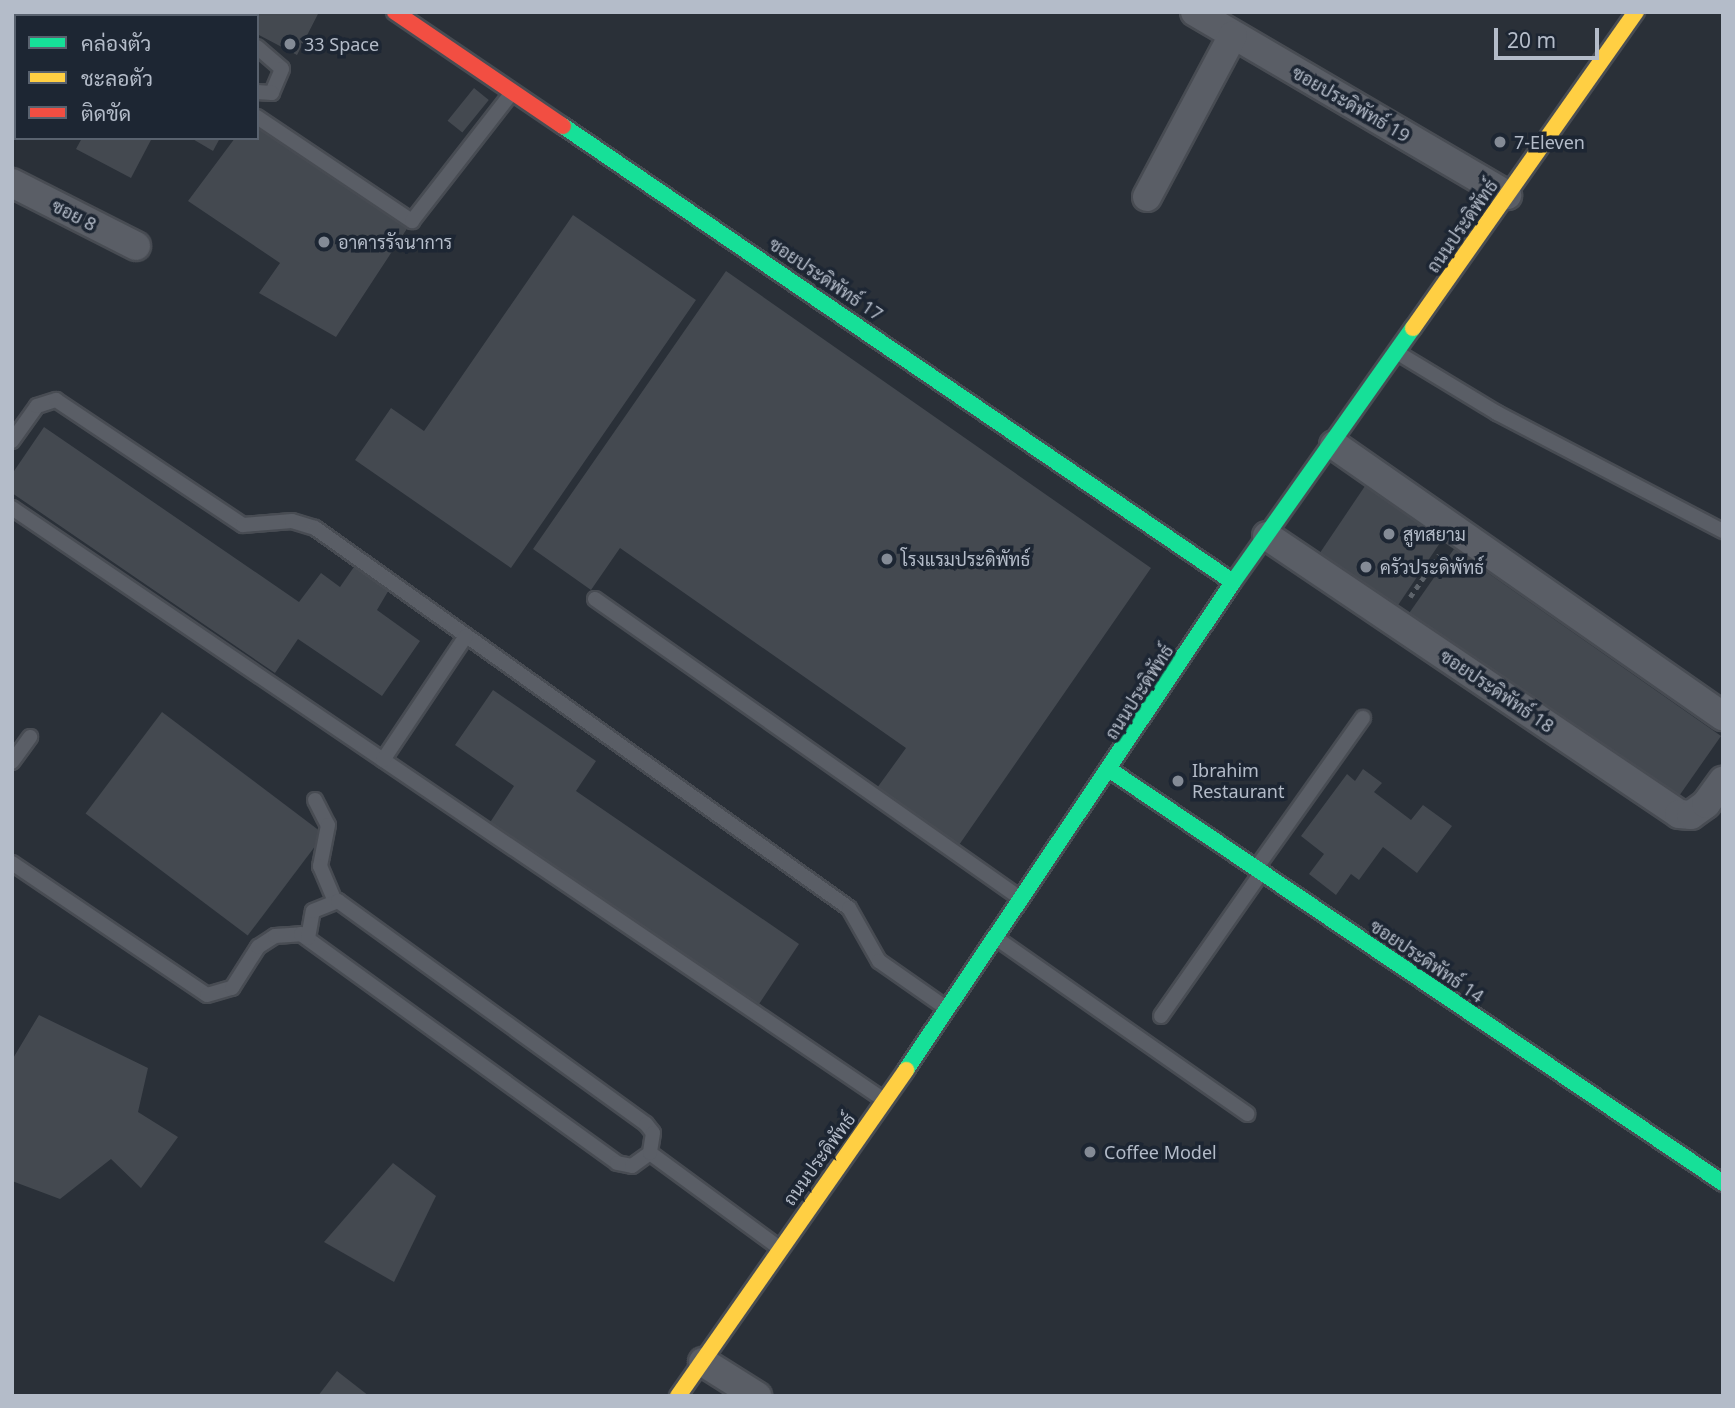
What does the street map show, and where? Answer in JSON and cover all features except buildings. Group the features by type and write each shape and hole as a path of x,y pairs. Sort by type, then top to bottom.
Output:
{"street":[{"name":"ซอยประดิพัทธ์ 17","path":"395,12 514,90 1233,582"},
{"name":"ซอยประดิพัทธ์ 19","path":"1195,12 1507,195"},
{"name":"ถนนประดิพัทธ์","path":"678,1396 778,1247 885,1101 948,1009 1233,582 1334,445 1636,12"},
{"path":"1147,197 1233,34"},
{"name":"ซอย 8","path":"12,183 135,246"},
{"path":"1334,445 1457,528 1723,716"},
{"name":"ซอยประดิพัทธ์ 18","path":"1267,536 1679,814 1691,815 1706,804 1723,781"},
{"name":"ซอยประดิพัทธ์ 14","path":"1110,770 1723,1183"},
{"path":"703,1362 757,1396"}],"lane":[{"path":"259,48 281,64 272,93 260,98"},
{"path":"259,118 412,221 514,90"},
{"path":"1398,353 1497,414 1723,531"},
{"path":"12,442 37,406 63,402 243,525 292,521 315,528 849,908 878,961 948,1009"},
{"path":"12,508 885,1101"},
{"path":"595,599 1021,899"},
{"path":"383,760 466,636"},
{"path":"1161,1016 1363,718"},
{"path":"12,762 30,737"},
{"path":"12,863 207,995 232,988 258,947 275,936 293,931 308,937 617,1163 632,1166 650,1153 653,1133 646,1124 335,901 320,866 328,825 315,800"},
{"path":"308,937 313,911 335,901"},
{"path":"995,938 1247,1114"},
{"path":"650,1153 778,1247"}],"path":[{"path":"1394,621 1457,528"}],"traffic: fast":[{"path":"563,126 1233,582"},
{"path":"906,1070 1233,582 1413,328"},
{"path":"1110,770 1723,1183"}],"traffic: slow":[{"path":"1413,328 1636,12"},
{"path":"678,1396 906,1070"}],"traffic: jam":[{"path":"395,12 563,126"}],"place":[{"name":"33 Space","path":"290,44"},
{"name":"7-Eleven","path":"1500,142"},
{"name":"อาคารรัจนาการ","path":"324,242"},
{"name":"สูทสยาม","path":"1389,534"},
{"name":"โรงแรมประดิพัทธ์","path":"887,559"},
{"name":"ครัวประดิพัทธ์","path":"1366,567"},
{"name":"Ibrahim Restaurant","path":"1178,781"},
{"name":"Coffee Model","path":"1090,1152"}]}
